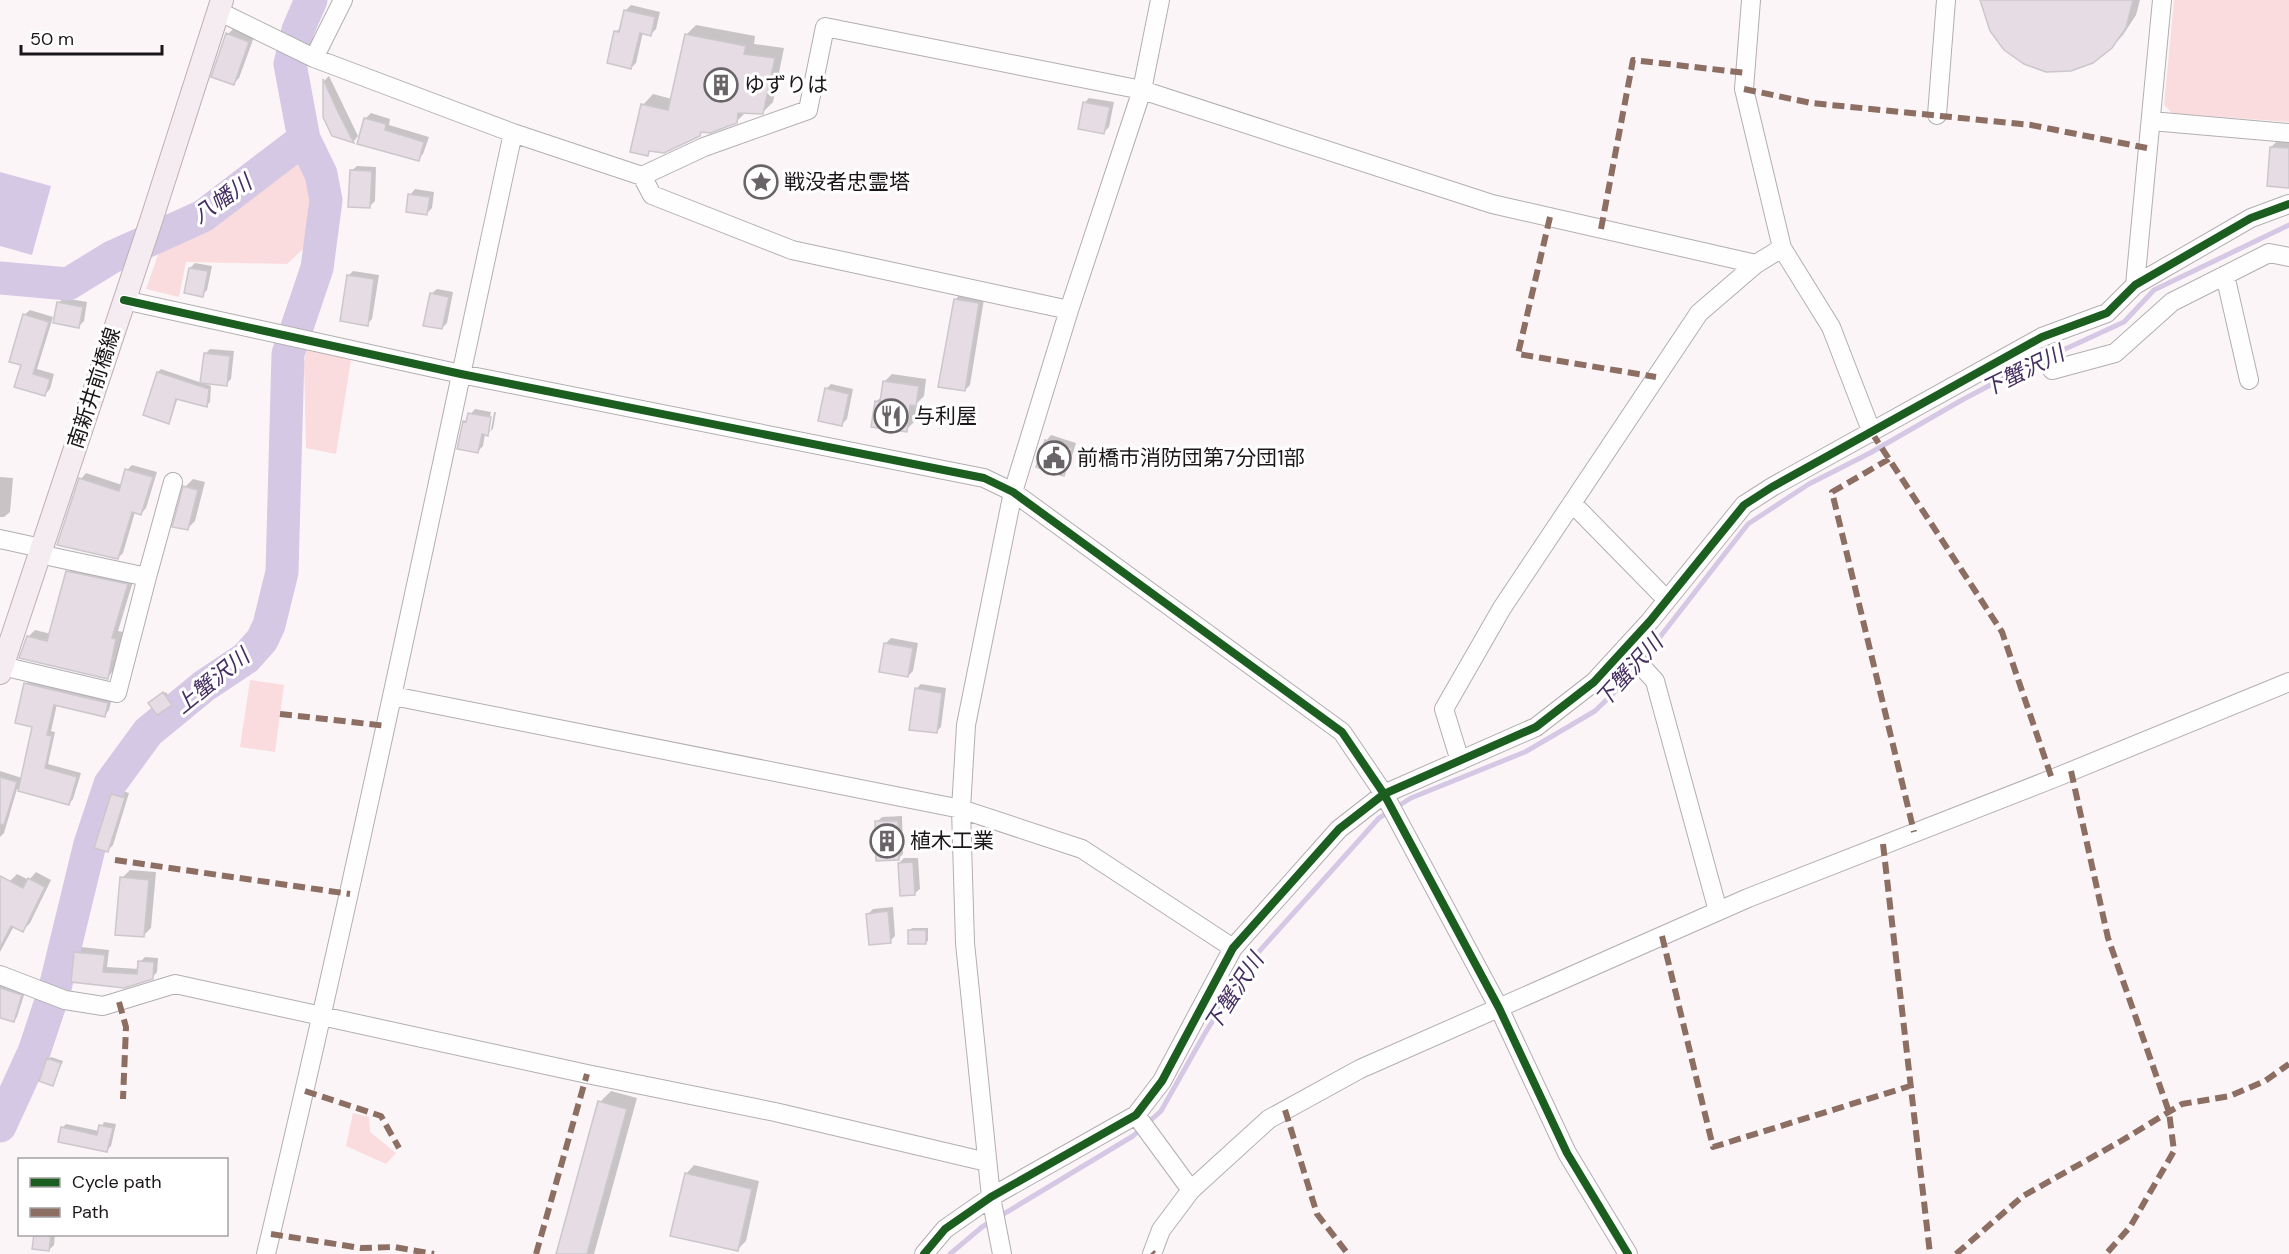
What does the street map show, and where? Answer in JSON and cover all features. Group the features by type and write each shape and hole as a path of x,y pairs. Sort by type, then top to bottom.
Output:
{"main road":[{"name":"南新井前橋線","path":"1,670 151,221 220,5"}],"street":[{"path":"310,56 343,0"},
{"path":"1002,1254 991,1197 965,943 961,809 966,725 1013,492 1069,310 1143,90 1160,0"},
{"path":"1751,0 1744,89 1782,248 1831,327 1872,433"},
{"path":"1937,115 1946,0"},
{"path":"2135,285 2162,0"},
{"path":"220,5 280,42 310,56 513,134 642,176 704,147 808,110 825,27 1143,90 1492,204 1756,264"},
{"path":"2151,121 2289,133"},
{"path":"266,1254 323,1015 513,134"},
{"path":"642,176 652,195 792,250 1069,310"},
{"path":"924,1254 945,1229 991,1197 1136,1115 1162,1081 1233,948 1339,829 1384,794 1536,727 1593,682 1667,600 1744,505 1772,487 2042,337 2106,313 2135,285 2251,218 2289,204"},
{"path":"1460,761 1444,709 1502,608 1699,313 1756,264 1782,248"},
{"path":"2052,370 2115,353 2172,302 2269,253 2289,257"},
{"path":"2225,275 2249,380"},
{"path":"124,300 461,374 984,478 1013,492 1342,732 1384,794 1499,1008 1567,1153 1628,1254"},
{"path":"1,670 117,693 173,482"},
{"path":"1572,503 1667,600"},
{"path":"0,539 147,577"},
{"path":"1625,648 1656,681 1718,911"},
{"path":"1152,1254 1161,1230 1191,1190 1269,1119 1360,1069 1718,911 2052,779 2289,682"},
{"path":"393,696 961,809 1082,849 1233,948"},
{"path":"0,975 66,1000 103,1006 175,984 586,1074 775,1112 987,1162"},
{"path":"1136,1115 1191,1190"}],"shaded area":[{"path":"2174,0 2289,0 2289,122 2172,113 2164,105"},
{"path":"299,153 315,193 314,239 287,264 186,262 179,297 146,289 160,249 203,227"},
{"path":"0,172 51,186 32,255 0,246"},
{"path":"307,349 351,360 336,454 306,448 304,363"},
{"path":"250,680 284,685 275,752 240,747"},
{"path":"353,1113 369,1117 370,1132 396,1153 386,1164 346,1146"}],"building":[{"path":"1980,0 2133,0 2126,28 2112,48 2093,63 2071,71 2046,72 2024,64 2004,50 1990,31"},
{"path":"624,10 655,17 651,36 640,33 631,69 607,63 614,31 619,32"},
{"path":"226,33 249,42 234,85 211,77"},
{"name":"ゆずりは","path":"685,34 746,46 744,54 775,58 763,114 738,113 737,123 710,133 701,132 700,136 664,153 649,151 648,156 630,152 641,104 668,110"},
{"path":"323,79 354,143 332,136 323,117"},
{"path":"1083,102 1110,107 1104,134 1078,129"},
{"path":"364,118 386,124 385,130 424,142 419,161 357,144"},
{"path":"2270,147 2289,148 2289,188 2267,186"},
{"path":"350,170 372,171 370,208 348,207"},
{"path":"408,194 430,197 427,215 406,212"},
{"path":"189,268 208,271 203,297 184,293"},
{"path":"347,275 374,279 368,326 340,321"},
{"path":"430,293 449,297 442,329 423,326"},
{"path":"954,299 979,303 965,391 938,387"},
{"path":"57,302 83,307 79,328 53,323"},
{"path":"23,314 49,322 33,374 50,379 45,396 14,387 21,365 9,362"},
{"path":"204,353 230,356 227,386 200,383"},
{"path":"157,372 209,389 207,407 176,399 169,424 143,415"},
{"name":"与利屋","path":"883,381 919,386 916,406 910,405 907,432 871,427 875,401 880,402"},
{"path":"825,388 849,394 842,426 818,421"},
{"path":"468,413 491,417 488,436 482,434 478,453 457,449 463,421 466,422"},
{"name":"前橋市消防団第7分団1部","path":"1045,440 1072,448 1064,476 1036,467"},
{"path":"125,469 153,477 141,515 132,512 118,559 57,545 79,478 119,491"},
{"path":"183,486 198,490 188,530 172,527"},
{"path":"66,571 128,584 112,638 116,639 108,679 19,658 27,636 47,641"},
{"path":"884,643 913,648 908,677 879,672"},
{"path":"24,683 108,703 105,717 54,705 47,735 52,736 45,768 77,777 69,805 18,791 32,727 15,723"},
{"path":"915,688 942,693 937,733 909,730"},
{"path":"163,692 172,705 157,715 148,703"},
{"path":"0,777 17,782 4,825 0,824"},
{"path":"111,794 125,798 108,852 94,848"},
{"name":"植木工業","path":"875,821 898,821 899,860 876,861"},
{"path":"913,862 915,895 900,896 898,863"},
{"path":"0,876 23,888 28,878 45,887 23,932 11,926 0,948"},
{"path":"120,877 149,880 144,937 115,935"},
{"path":"888,911 891,943 869,945 866,914"},
{"path":"908,930 926,930 926,944 908,944"},
{"path":"74,952 105,955 103,972 137,974 138,961 154,962 153,979 124,988 71,982"},
{"path":"0,988 22,995 14,1022 0,1018"},
{"path":"47,1058 61,1063 53,1086 39,1081"},
{"path":"598,1101 627,1109 587,1254 556,1254"},
{"path":"99,1125 113,1128 107,1152 58,1142 61,1127 97,1135"},
{"path":"685,1173 752,1189 738,1251 670,1236"},
{"path":"34,1236 51,1236 49,1251 32,1249"}],"waterway":[{"name":"上蟹沢川","path":"0,1126 34,1052 54,992 90,844 110,784 148,732 204,686 246,658 262,640 269,625 282,572 288,354 317,268 326,200 321,174 304,139 290,64 298,30 311,0"},
{"name":"八幡川","path":"0,278 68,284 112,257 203,216 304,139"},
{"name":"下蟹沢川","path":"1642,660 1748,524 1809,484 1870,453 1962,400 2015,372 2124,322 2154,290 2289,225"},
{"name":"下蟹沢川","path":"950,1254 982,1227 1133,1136 1161,1111 1246,966 1379,818 1411,798 1525,752 1595,711 1628,679 1636,667"}],"marked path":[{"path":"1601,229 1633,60 1746,73"},
{"path":"1744,89 1811,103 2031,125 2147,148"},
{"path":"1550,217 1518,354 1656,377"},
{"path":"1872,433 2002,632 2052,779"},
{"path":"1889,459 1832,492 1914,832"},
{"path":"280,714 387,726"},
{"path":"2071,771 2108,938 2169,1112 2174,1151 2130,1227 2106,1254"},
{"path":"1883,844 1930,1254"},
{"path":"115,860 350,894"},
{"path":"1662,936 1713,1147 1910,1086"},
{"path":"119,1002 126,1027 123,1099"},
{"path":"1956,1254 2023,1196 2182,1104 2230,1096 2265,1081 2289,1064"},
{"path":"536,1254 587,1074"},
{"path":"305,1091 381,1116 399,1148"},
{"path":"1285,1110 1317,1214 1348,1254"},
{"path":"271,1234 361,1248 394,1247 434,1254"}],"cycle path":[{"path":"924,1254 945,1229 991,1197 1136,1115 1162,1081 1233,948 1339,829 1384,794 1536,727 1594,682 1650,621 1744,505 1772,487 2042,337 2107,313 2135,285 2251,218 2289,204"},
{"path":"124,300 461,374 984,478 1013,492 1342,732 1384,794 1499,1008 1567,1153 1628,1254"}],"place":[{"name":"ゆずりは","path":"721,85"},
{"name":"戦没者忠霊塔","path":"761,182"},
{"name":"与利屋","path":"891,416"},
{"name":"前橋市消防団第7分団1部","path":"1054,458"},
{"name":"植木工業","path":"887,841"}]}
